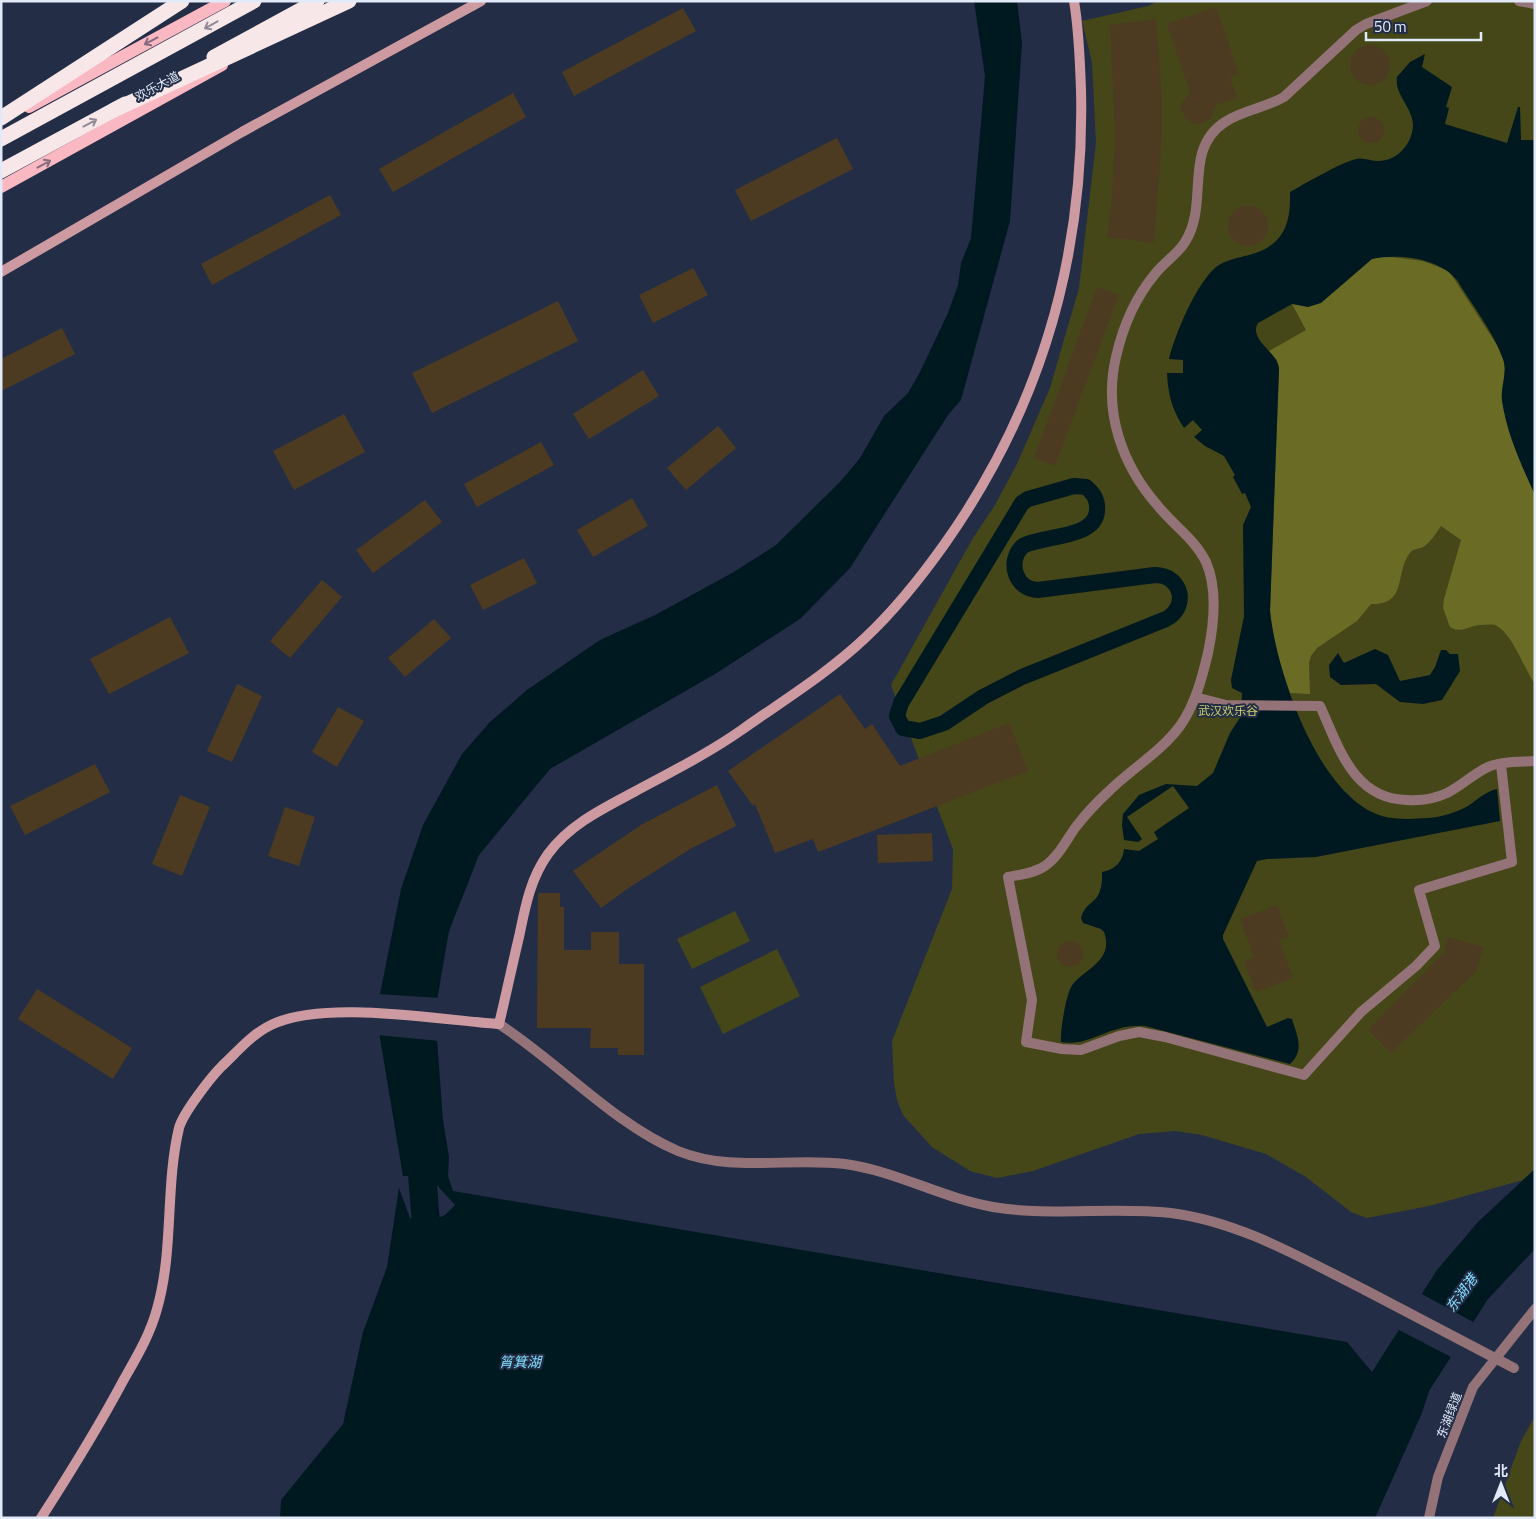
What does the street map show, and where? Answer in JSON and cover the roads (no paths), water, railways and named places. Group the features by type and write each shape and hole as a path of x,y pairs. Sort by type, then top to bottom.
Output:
{"highway":[{"path":"1,118 182,1"},
{"path":"1,139 254,1"},
{"name":"欢乐大道","path":"1,171 319,1"},
{"path":"114,110 349,1"}],"main road":[{"path":"1,122 225,1"},
{"name":"欢乐大道","path":"1,187 205,76 319,1"}],"street":[{"path":"1,272 242,132 481,1"},
{"path":"499,1024 529,893 540,866 558,841 588,817 730,738 830,668 858,644 911,589 930,565 971,506 996,463 1016,422 1037,371 1055,316 1069,256 1081,142 1080,58 1074,1"},
{"path":"1427,1 1356,30 1284,97 1273,104 1234,117 1210,135 1199,159 1199,200 1195,222 1182,246 1156,272 1137,299 1125,326 1116,356 1112,380 1113,415 1118,440 1143,488 1201,553 1212,582 1214,616 1212,636 1195,697 1186,717 1172,736 1100,800 1077,826 1051,861 1034,871 1008,877 1032,1000 1026,1042 1062,1049 1081,1050 1120,1036 1139,1032 1165,1037 1304,1075 1361,1012 1416,966 1435,946 1419,890 1512,862 1501,765"},
{"path":"1519,1 1535,4"},
{"path":"1195,697 1216,704 1320,706 1347,765 1355,777 1373,792 1386,798 1417,800 1433,798 1454,789 1487,768 1535,761"},
{"path":"41,1518 96,1433 141,1350 157,1309 168,1242 171,1180 180,1125 214,1074 247,1042 270,1025 317,1013 348,1013 499,1024 525,1041 606,1106 637,1127 659,1141 697,1157 742,1164 804,1162 848,1165 876,1170 976,1204 1014,1210 1140,1212 1191,1216 1235,1228 1365,1290 1514,1368"},
{"name":"东湖绿道","path":"1429,1518 1438,1477 1473,1387 1535,1309"}],"water":[{"name":"筲箕湖","path":"974,1 1017,1 1022,43 1010,221 961,400 948,415 850,568 800,619 715,674 550,769 479,855 449,931 435,1012 443,1120 449,1157 448,1176 453,1191 1347,1342 1372,1372 1437,1270 1478,1222 1535,1169 1535,1249 1488,1299 1429,1391 1422,1413 1375,1518 280,1518 281,1500 343,1424 363,1332 387,1267 399,1188 410,1218 425,1223 445,1215 455,1205 434,1182 432,1175 403,1176 376,1014 401,889 423,825 462,754 490,722 527,690 600,640 657,614 732,573 776,545 840,482 860,458 884,416 908,393 948,313 958,285 961,263 971,238 985,76"},
{"path":"1425,54 1422,67 1452,87 1446,107 1449,108 1445,124 1507,143 1518,107 1520,107 1521,140 1535,140 1535,495 1515,449 1504,413 1502,396 1505,370 1503,359 1488,328 1457,280 1440,267 1418,259 1383,257 1372,259 1321,303 1308,307 1292,304 1258,323 1256,329 1260,341 1274,357 1279,369 1270,611 1281,665 1304,729 1320,758 1338,784 1359,804 1382,816 1417,819 1443,816 1458,811 1485,794 1497,789 1500,821 1316,857 1257,861 1223,935 1223,939 1267,1027 1288,1018 1292,1019 1298,1037 1299,1048 1295,1059 1290,1064 1145,1026 1121,1028 1072,1043 1061,1042 1064,1012 1070,988 1098,962 1105,950 1104,932 1101,929 1083,923 1081,918 1084,911 1100,891 1102,872 1117,865 1122,858 1124,849 1139,851 1158,839 1154,832 1189,808 1173,786 1127,817 1142,839 1138,842 1124,840 1123,814 1139,795 1166,784 1197,786 1213,773 1230,733 1241,716 1242,693 1232,688 1231,680 1244,616 1243,525 1251,507 1245,493 1242,494 1233,477 1235,475 1224,456 1205,446 1194,437 1202,430 1193,420 1184,428 1176,415 1168,388 1167,373 1183,373 1183,360 1169,359 1176,336 1194,297 1208,275 1216,267 1228,261 1261,251 1277,240 1283,232 1289,214 1290,192 1349,161 1358,159 1385,160 1402,151 1412,134 1413,127 1410,114 1398,90 1397,77 1410,62"},
{"path":"1375,649 1388,655 1400,681 1430,675 1441,650 1446,650 1450,654 1458,654 1460,671 1442,700 1423,704 1400,702 1376,684 1341,685 1330,677 1329,665 1338,653 1344,663"}],"waterway":[{"path":"1074,486 1086,487 1095,498 1097,511 1094,520 1087,527 1078,531 1023,546 1018,552 1014,567 1019,580 1030,589 1038,590 1155,575 1164,576 1171,580 1179,592 1180,600 1178,607 1166,619 1022,677 983,697 944,723 920,731 903,728 897,716 901,703 1022,503 1028,499 1074,486"},
{"path":"419,1137 426,1223"}],"park label":[{"name":"武汉欢乐谷","path":"1228,710"}],"water label":[{"name":"东湖港","path":"1461,1293"}]}
